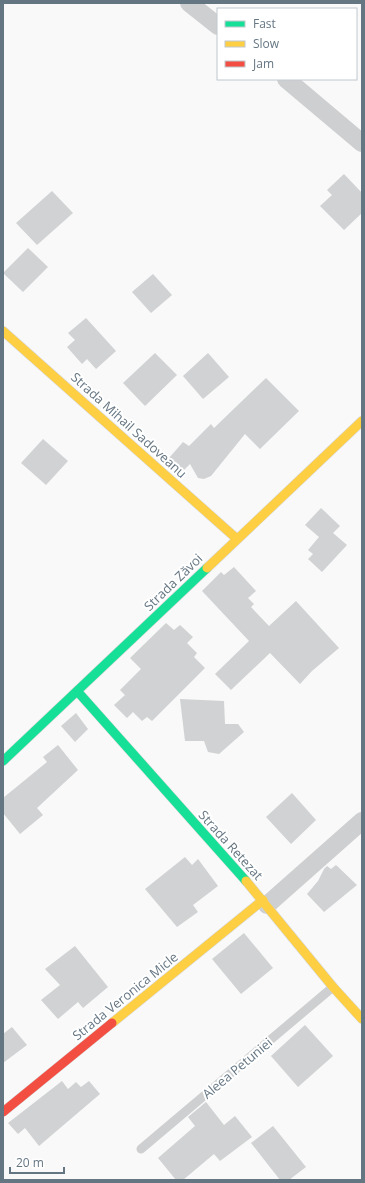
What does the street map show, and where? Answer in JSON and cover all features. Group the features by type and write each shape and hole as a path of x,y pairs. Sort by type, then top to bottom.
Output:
{"street":[{"path":"189,3 217,25"},
{"path":"287,80 362,143"},
{"name":"Strada Mihail Sadoveanu","path":"3,331 237,539"},
{"name":"Strada Zăvoi","path":"3,761 78,692 362,421"},
{"name":"Strada Retezat","path":"78,692 265,903 332,986 362,1019"},
{"path":"265,903 362,821"},
{"name":"Strada Veronica Micle","path":"3,1112 265,903"}],"lane":[{"name":"Aleea Petuniei","path":"142,1149 332,986"}],"building":[{"path":"344,174 362,193 362,213 344,230 320,206 332,195 327,190"},
{"path":"52,191 73,213 37,245 16,223"},
{"path":"28,248 48,267 23,292 3,273"},
{"path":"153,274 172,295 151,313 132,292"},
{"path":"86,318 116,351 96,369 87,359 82,364 67,347 75,340 68,333"},
{"path":"155,353 177,375 145,406 123,383"},
{"path":"208,353 229,377 203,399 183,376"},
{"path":"266,378 299,411 260,449 245,434 211,476 204,479 198,478 190,464 183,471 169,458 183,442 189,446 211,424 214,428"},
{"path":"43,439 68,461 46,485 21,463"},
{"path":"321,508 340,526 333,533 347,545 322,572 308,559 313,554 308,550 319,537 305,525"},
{"path":"234,567 256,591 248,598 254,604 251,607 269,626 296,601 339,648 312,671 300,684 270,653 231,690 215,674 249,641 202,591 221,572 224,575"},
{"path":"166,623 174,630 180,625 193,637 187,643 197,653 194,657 205,668 152,721 147,717 142,721 133,712 127,718 114,705 125,695 120,690 141,669 130,658"},
{"path":"180,699 224,701 225,724 238,724 244,732 219,754 208,752 204,741 185,741"},
{"path":"76,713 88,729 75,742 61,726"},
{"path":"58,745 78,770 37,808 43,815 20,834 3,813 3,798 47,762 43,757"},
{"path":"292,793 316,820 291,844 266,817"},
{"path":"185,857 192,865 198,859 218,886 193,905 198,912 177,927 145,889"},
{"path":"336,865 357,885 324,912 307,894 318,881 327,866 331,869"},
{"path":"244,933 273,968 241,994 212,959"},
{"path":"75,946 108,987 83,1008 78,1002 58,1019 41,1000 60,985 45,969"},
{"path":"305,1025 333,1056 298,1087 271,1056"},
{"path":"12,1027 27,1045 3,1063 3,1034"},
{"path":"62,1081 68,1089 76,1082 81,1087 89,1081 100,1094 39,1146 25,1128 18,1134 8,1123"},
{"path":"206,1102 224,1125 235,1116 252,1137 220,1161 214,1154 183,1180 176,1180 158,1158 195,1126 188,1117"},
{"path":"273,1126 306,1167 289,1180 280,1180 251,1143"}],"traffic: fast":[{"path":"3,761 207,568"},
{"path":"78,692 246,881"}],"traffic: slow":[{"path":"3,331 237,539"},
{"path":"207,568 362,421"},
{"path":"246,881 333,987 362,1019"},
{"path":"112,1023 263,900"}],"traffic: jam":[{"path":"3,1112 112,1023"}]}
